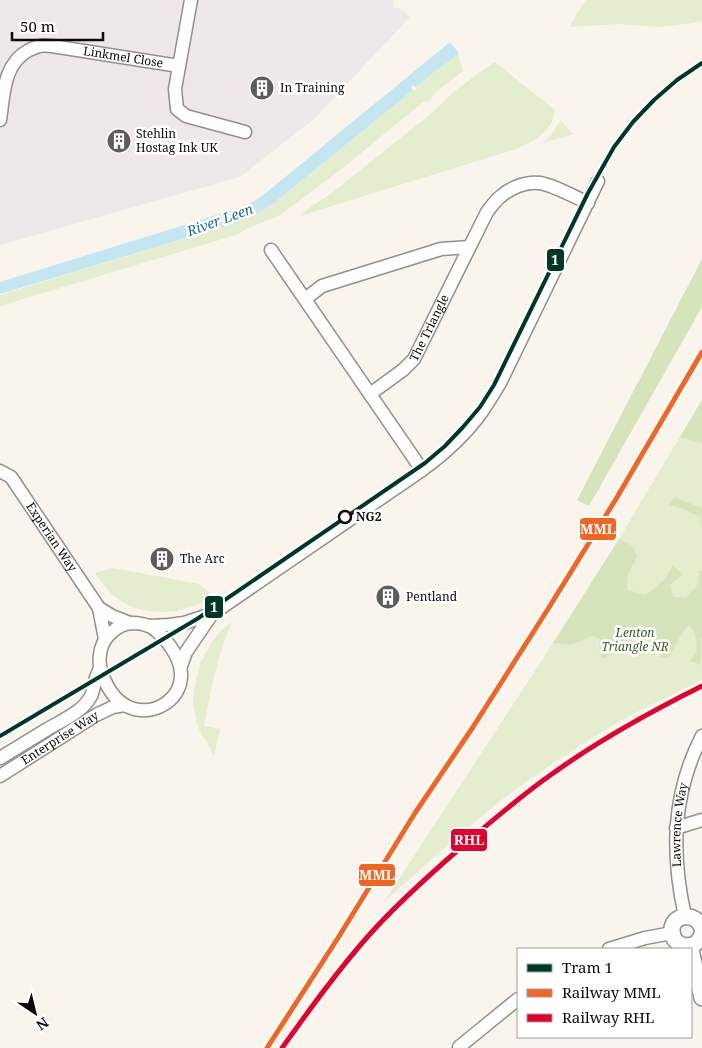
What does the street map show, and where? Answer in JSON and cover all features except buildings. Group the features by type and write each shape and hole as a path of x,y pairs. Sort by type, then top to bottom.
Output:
{"street":[{"name":"Linkmel Close","path":"191,0 175,89 177,109 186,116 245,132"},
{"name":"Linkmel Close","path":"0,120 6,78 10,68 26,52 41,46 52,46 178,66"},
{"name":"Enterprise Way","path":"130,623 150,626 170,625 184,623 212,614 440,457 481,414 500,383 598,181"},
{"name":"The Triangle","path":"370,394 414,360 487,212 499,197 510,189 526,183 540,183 588,203"},
{"path":"305,299 322,286 441,249 469,247"},
{"path":"271,250 422,470"},
{"name":"Experian Way","path":"0,471 11,477 99,608 105,639"},
{"name":"Experian Way","path":"99,608 112,616 130,623"},
{"name":"Enterprise Way","path":"0,776 96,715 113,707 124,705 132,709 141,710 155,709 165,704 177,692 182,675 180,666 186,652 212,614"},
{"path":"105,639 115,630 130,623"},
{"path":"150,626 169,644 180,666"},
{"name":"Enterprise Way","path":"0,758 73,714 85,704 91,695 100,666 100,654 105,639"},
{"path":"100,666 106,685 118,701 124,705"},
{"name":"Lawrence Way","path":"685,916 678,878 676,828 681,792 702,736"},
{"path":"676,828 702,820"},
{"path":"702,928 698,920 685,916 674,924 672,932 678,943 690,948 698,942 702,934"},
{"path":"611,948 672,932"},
{"path":"692,956 702,998"},
{"path":"459,1047 517,1000"}],"shaded area":[{"path":"0,0 394,0 393,7 403,10 410,17 314,119 240,177 0,245"}],"green space":[{"path":"586,0 702,0 702,22 660,27 619,24 570,27"},
{"path":"458,54 463,71 436,92 430,100 422,103 344,167 279,216 248,228 236,235 0,306 0,295 239,222 260,212 274,203 413,90 415,91 416,87"},
{"path":"495,62 555,110 551,124 542,135 516,149 300,216 332,193 427,117 455,91"},
{"path":"560,120 573,134 543,143 553,132"},
{"path":"702,259 702,307 589,506 577,500"},
{"name":"Lenton Triangle NR","path":"702,400 702,680 620,721 530,779 479,818 384,902 595,579"},
{"path":"702,400 702,443 680,437"},
{"path":"674,497 702,508 702,529 700,517 681,508 669,505"},
{"path":"619,539 633,546 637,557 628,574 627,590 646,595 664,580 673,565 682,575 670,585 673,597 686,598 698,585 699,571 702,571 702,652 700,665 690,661 697,651 695,634 690,625 681,635 669,657 661,658 651,631 641,636 635,636 628,645 611,646 611,654 602,659 599,647 600,639 592,636 571,645 553,643"},
{"path":"113,568 199,584 213,596 203,602 177,611 159,612 133,607 114,596 95,573"},
{"path":"232,622 218,660 204,726 220,729 214,756 197,724 193,703 195,685 200,664 211,643"}],"water":[{"name":"River Leen","path":"450,42 459,53 416,87 412,85 411,88 413,90 274,203 260,212 239,222 0,294 0,282 236,209 253,202"}],"tram line":[{"name":"1","path":"0,736 197,619 425,463 445,446 480,407 494,385 588,193 614,147 633,122 654,100 677,80 702,63"}],"rail line":[{"name":"MML","path":"267,1048 415,813 473,727 548,609 616,499 702,352"},
{"name":"RHL","path":"282,1048 335,976 370,934 435,870 469,840 528,792 588,750 625,727 702,686"}],"place":[{"name":"In Training","path":"262,88"},
{"name":"Stehlin Hostag Ink UK","path":"119,141"},
{"name":"NG2","path":"345,517"},
{"name":"The Arc","path":"162,559"},
{"name":"Pentland","path":"388,597"}]}
